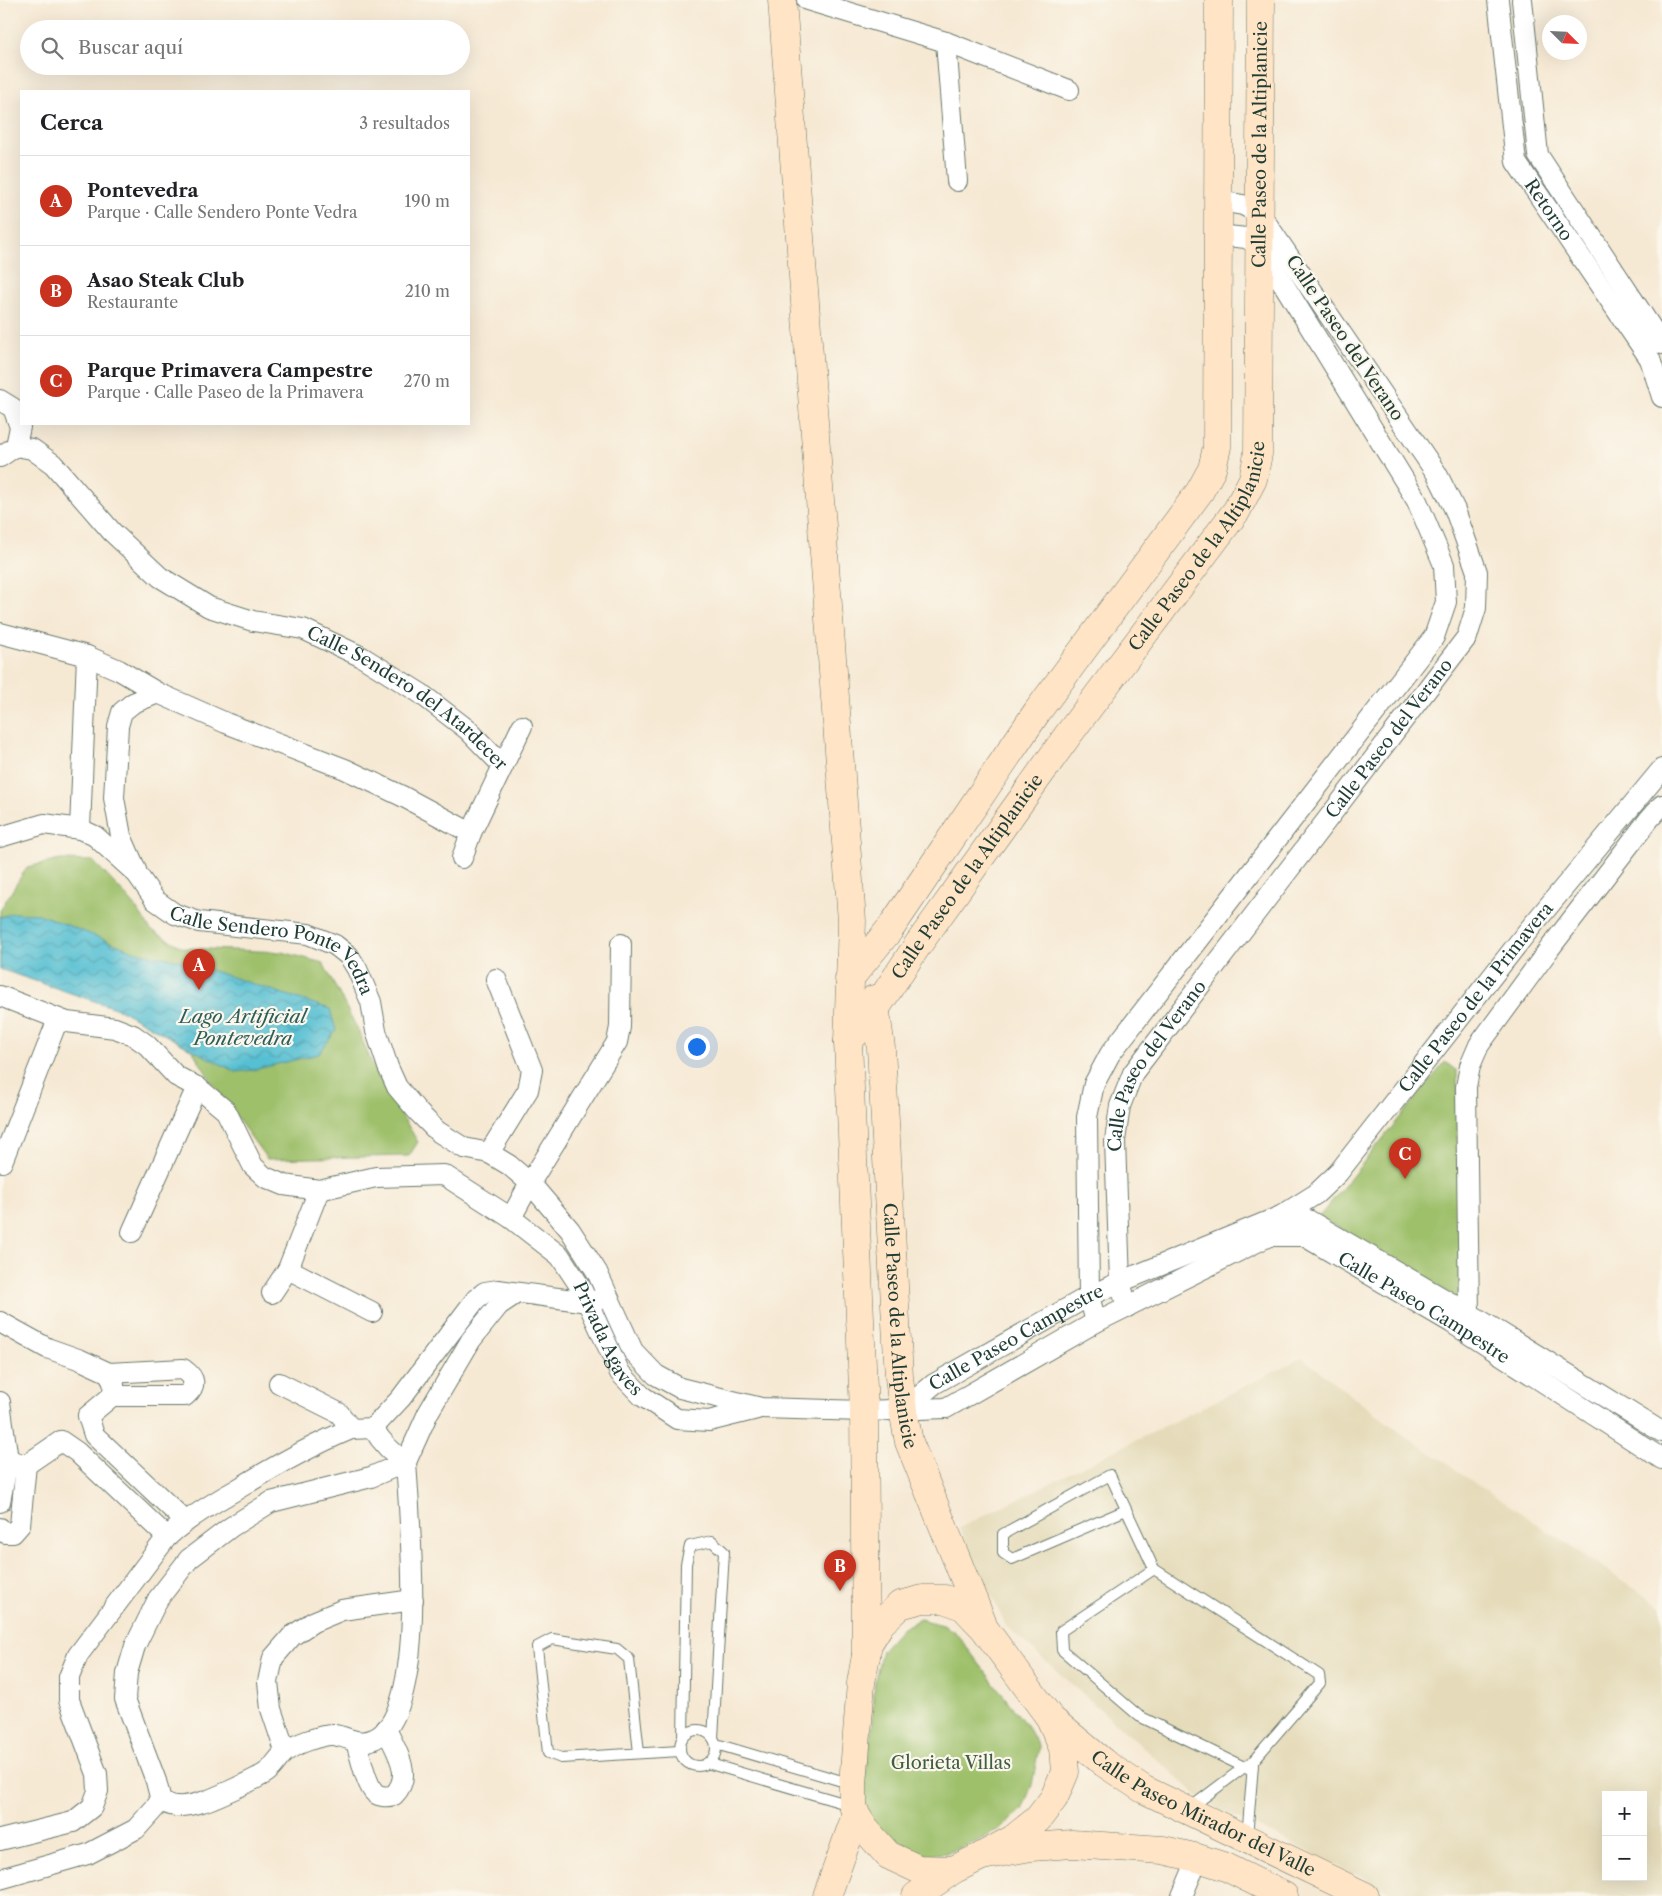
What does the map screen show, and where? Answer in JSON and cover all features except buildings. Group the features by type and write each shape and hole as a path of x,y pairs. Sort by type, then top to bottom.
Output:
{"main road":[{"path":"782,0 857,970"},
{"name":"Calle Paseo de la Altiplanicie","path":"866,1656 864,1411 848,1042 857,970 890,929 1037,712 1200,490 1212,469 1217,447 1220,0"},
{"name":"Calle Paseo de la Altiplanicie","path":"848,1042 876,1008 917,946 1068,735 1237,510 1253,479 1258,454 1261,0"},
{"path":"1037,712 1068,735"},
{"name":"Calle Paseo de la Altiplanicie","path":"857,970 876,1008 881,1048 899,1367 903,1410 909,1442 984,1628"},
{"path":"828,1896 854,1802 861,1683 868,1644 881,1623 900,1605 922,1599 945,1599 964,1608 984,1628 1050,1718 1063,1748 1065,1772 1054,1798 1038,1819 1013,1839 953,1870 916,1896"},
{"name":"Calle Paseo Mirador del Valle","path":"1050,1718 1104,1763 1143,1789 1365,1896"},
{"path":"854,1802 865,1829 888,1856 918,1869 953,1870"},
{"name":"Calle Paseo Mirador del Valle","path":"982,1856 1030,1847 1072,1844 1163,1850 1226,1867 1284,1896"}],"street":[{"path":"807,0 946,42 1069,90"},
{"name":"Retorno","path":"1498,0 1516,162 1650,359 1662,397"},
{"path":"1522,0 1538,155 1662,344"},
{"path":"946,42 956,181"},
{"path":"1218,201 1244,206 1260,214"},
{"name":"Calle Paseo del Verano","path":"1127,1307 1120,1282 1115,1141 1120,1106 1133,1073 1467,637 1476,608 1477,572 1455,510 1437,474 1260,214"},
{"path":"1218,235 1246,238 1260,246"},
{"name":"Calle Paseo del Verano","path":"1096,1322 1089,1296 1086,1117 1094,1084 1110,1054 1189,955 1434,637 1446,602 1444,565 1417,501 1260,246"},
{"path":"0,400 13,408 20,426 8,452"},
{"name":"Calle Sendero del Atardecer","path":"8,452 32,449 53,464 112,532 160,578 209,607 254,621 302,629 362,657 420,693 468,730 503,766 462,858"},
{"path":"1417,501 1443,485"},
{"path":"0,633 87,656 119,670 158,692 226,723 344,769 402,796 472,833"},
{"path":"80,828 87,656"},
{"path":"137,874 122,836 114,798 118,726 122,712 133,702 158,692"},
{"path":"503,766 522,726"},
{"name":"Calle Paseo de la Primavera","path":"1281,1216 1316,1194 1338,1173 1527,932 1662,769"},
{"path":"1296,815 1319,830"},
{"name":"Calle Paseo de la Primavera","path":"1473,1324 1466,1087 1470,1066 1479,1045 1550,948 1658,816"},
{"name":"Calle Sendero Ponte Vedra","path":"0,837 44,824 80,828 95,836 137,874 156,900 174,914 199,922 308,934 335,945 349,956 357,969 371,1002 376,1031 388,1068 397,1087 418,1113 437,1131 464,1148 489,1152 509,1165 530,1183"},
{"path":"1527,932 1550,948"},
{"path":"0,996 67,1022 115,1028 133,1035 147,1045 176,1076 196,1087 226,1111 253,1166 265,1177 284,1185 319,1190 376,1177 444,1175 511,1218 530,1183 617,1042 620,1027 621,944"},
{"path":"1189,955 1212,971"},
{"path":"489,1152 528,1090 532,1070 496,979"},
{"path":"2,1162 58,1019"},
{"path":"132,1232 196,1087"},
{"path":"444,1175 454,1153 464,1148"},
{"name":"Privada Agaves","path":"530,1183 570,1230 597,1272 633,1351 656,1375 680,1388 761,1408 864,1411 903,1410"},
{"path":"272,1293 288,1268 319,1190"},
{"name":"Calle Paseo Campestre","path":"903,1410 934,1384 1089,1296 1281,1216 1308,1220 1473,1324 1662,1432"},
{"name":"Privada Agaves","path":"511,1218 560,1256 581,1288 620,1373 642,1396 677,1419 709,1421 761,1408"},
{"name":"Calle Paseo Campestre","path":"903,1410 946,1408 1096,1322 1268,1236 1304,1236 1473,1324 1662,1459"},
{"path":"288,1268 372,1312"},
{"path":"0,1840 73,1822 92,1807 98,1791 97,1774 69,1700 70,1677 78,1655 167,1537 185,1521 319,1442 350,1429 373,1428 401,1398 476,1299 485,1292 498,1290 588,1302 610,1297"},
{"path":"161,1801 176,1806 203,1802 266,1773 286,1751 316,1738 333,1735 356,1742 375,1738 386,1729 394,1717 406,1684 411,1652 413,1600 406,1462 428,1413 471,1340 498,1305 517,1293"},
{"path":"0,1322 47,1348 81,1360 109,1373 183,1370 192,1375 194,1382 192,1390 185,1396 112,1396 88,1416 94,1435 185,1521"},
{"path":"109,1373 114,1385 112,1396"},
{"path":"279,1383 339,1413 350,1429"},
{"path":"0,1402 17,1462 20,1525 13,1532 6,1533 0,1528"},
{"path":"373,1428 381,1442 392,1454 406,1462"},
{"path":"0,1502 17,1462 60,1441 77,1452 167,1537"},
{"path":"161,1801 156,1781 125,1698 127,1673 135,1646 158,1599 189,1559 231,1527 271,1502 371,1477 406,1462"},
{"path":"286,1751 271,1709 268,1682 273,1658 292,1636 314,1622 342,1610 413,1600"},
{"path":"356,1742 370,1785 375,1793 382,1796 394,1795 401,1788 405,1772 386,1729"},
{"path":"0,1879 88,1854 136,1829 161,1801"},
{"path":"1182,1896 1198,1858"}],"lane":[{"path":"1126,1510 1012,1559 1003,1552 1003,1534 1110,1476 1154,1569 1319,1675 1320,1683 1248,1769 1187,1810"},
{"path":"683,1737 686,1564 690,1546 712,1541 724,1552 714,1741 716,1752 713,1758 701,1766 687,1763 682,1757 680,1744 683,1737 688,1732 702,1730 708,1732 714,1741 854,1802"},
{"path":"1154,1569 1061,1631 1062,1650 1139,1716 1248,1769"},
{"path":"639,1753 629,1659 617,1649 552,1639 537,1647 548,1753 561,1758 680,1751"},
{"path":"707,1763 854,1802"},
{"path":"1247,1839 1248,1769"}],"shaded area":[{"path":"1302,1358 1401,1433 1662,1607 1662,1896 1400,1896 1205,1802 1006,1626 959,1528"}],"green space":[{"path":"61,860 93,861 132,902 151,930 184,948 282,952 323,963 358,1030 376,1073 418,1142 409,1156 267,1159 218,1092 192,1050 121,1010 0,969 0,910 27,867"},
{"path":"1445,1062 1457,1071 1461,1300 1319,1217"},
{"name":"Glorieta Villas","path":"920,1619 943,1625 955,1632 1029,1729 1039,1747 1032,1785 1022,1810 998,1831 973,1843 947,1853 919,1855 896,1846 871,1822 863,1801 875,1680 882,1650 901,1629"}],"water":[{"name":"Lago Artificial Pontevedra","path":"13,913 39,914 136,952 179,960 330,1009 336,1030 319,1054 253,1070 236,1072 121,1010 0,969 0,917"}],"place":[{"name":"Pontevedra","path":"199,990"},
{"name":"Parque Primavera Campestre","path":"1405,1179"},
{"name":"Asao Steak Club","path":"840,1591"}]}
